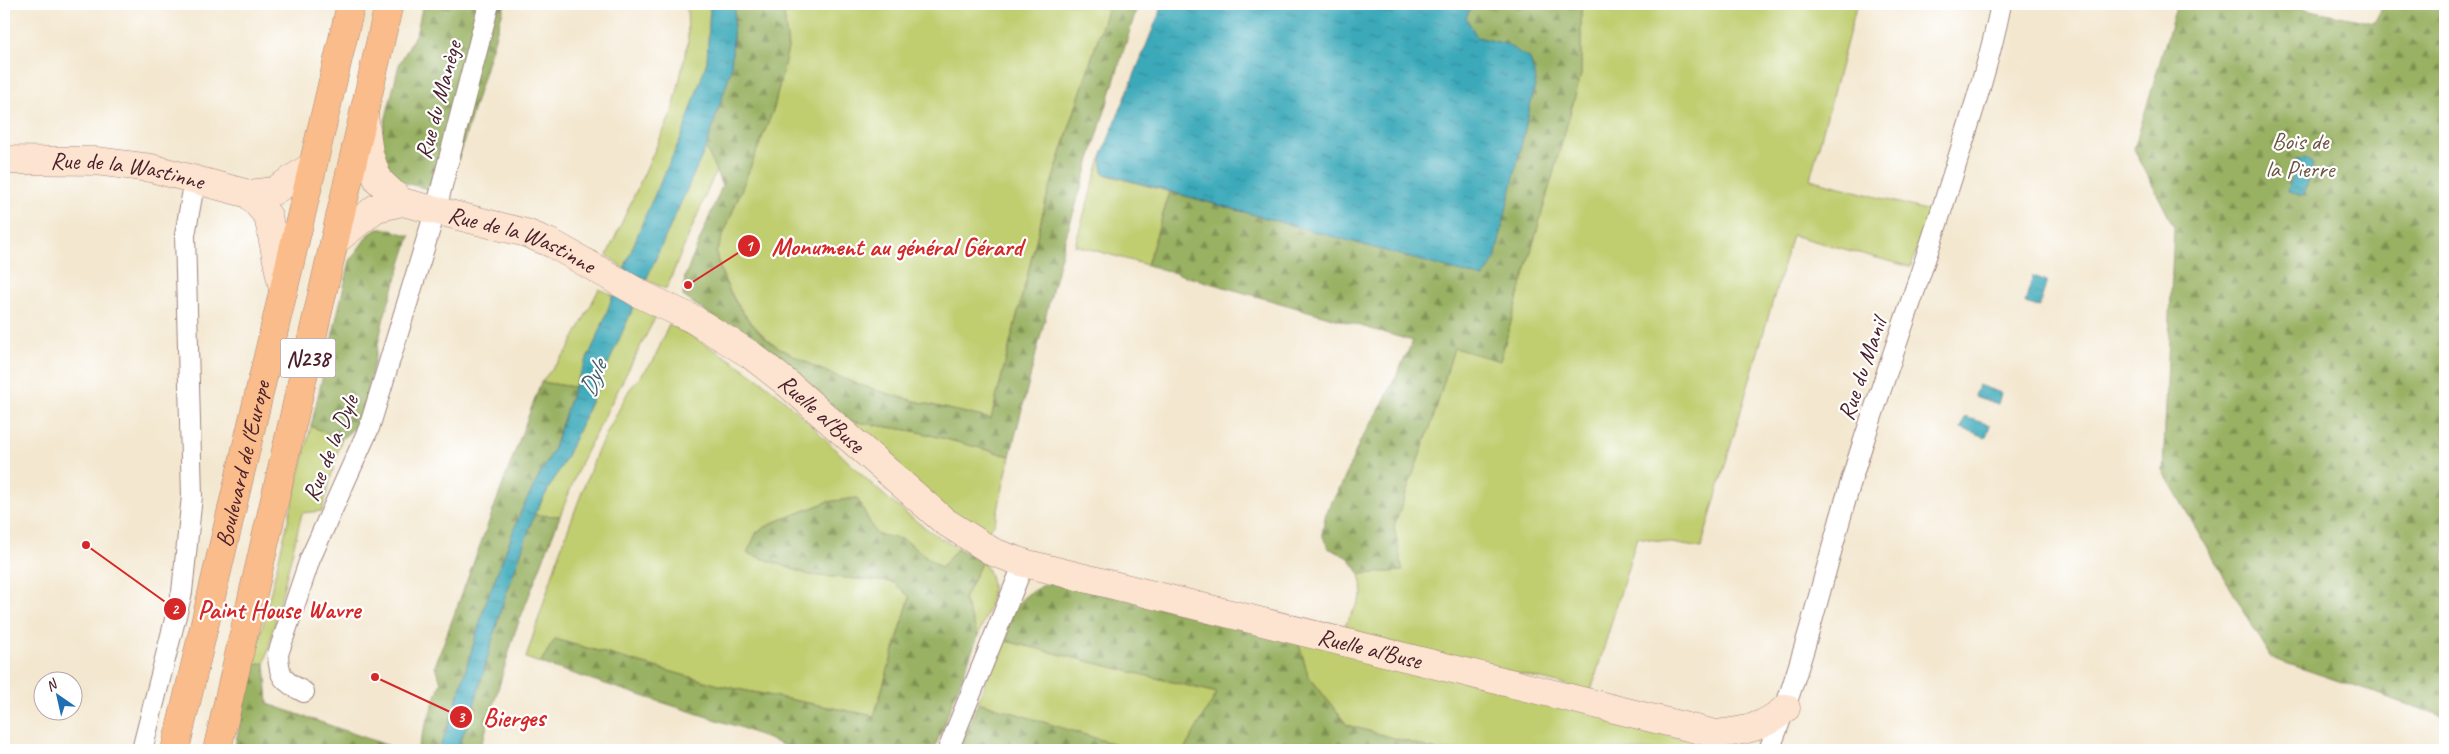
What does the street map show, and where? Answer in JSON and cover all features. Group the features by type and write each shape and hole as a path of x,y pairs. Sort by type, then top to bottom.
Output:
{"highway":[{"name":"Boulevard de l'Europe","path":"175,750 351,4"},
{"name":"Boulevard de l'Europe","path":"217,750 389,4"}],"street":[{"name":"Rue du Manège","path":"436,208 489,4"},
{"name":"Rue du Manil","path":"1769,750 1786,708 1862,447 1983,80 2001,4"},
{"path":"364,114 369,154 378,180 402,202"},
{"name":"Rue de la Wastinne","path":"4,160 96,161 151,168 249,194 274,191 312,166"},
{"name":"Boulevard de l'Europe","path":"142,750 182,592 191,505 186,235 195,179"},
{"path":"249,194 268,216 282,290"},
{"name":"Rue de la Wastinne","path":"335,241 376,208 402,202 436,208 526,233 553,244 608,276"},
{"name":"Rue de la Dyle","path":"304,692 285,681 279,670 278,654 310,559 369,428 436,208"},
{"name":"Ruelle al'Buse","path":"608,276 642,295 693,319 750,355 788,384 944,521 992,552 1024,564 1716,734 1754,729 1775,718 1786,708"},
{"path":"948,750 1024,564"},
{"name":"Ruelle al'Buse","path":"1716,734 1738,750"}],"green space":[{"path":"423,4 505,4 448,194 405,183 390,172 381,157 382,134 399,65 417,31"},
{"path":"687,4 710,4 707,61 683,133 646,214 624,269 607,255 673,110 688,42"},
{"path":"735,4 783,4 788,48 774,108 716,253 729,291 751,323 770,342 816,367 840,378 890,394 991,419 1047,197 1109,4 1138,4 1065,240 1010,456 919,432 838,419 750,343 683,296 685,276 722,186 706,147 731,70"},
{"path":"783,4 1109,4 1047,197 991,419 890,394 840,378 816,367 771,342 743,313 736,302 724,278 716,253 774,108 788,48"},
{"path":"1472,4 1581,4 1581,75 1500,361 1454,348 1432,422 1394,526 1403,571 1360,574 1348,557 1328,548 1322,534 1326,512 1343,482 1360,441 1382,405 1413,341 1147,265 1170,192 1483,277 1495,258 1536,81 1506,44 1477,37 1466,18"},
{"path":"1581,4 1857,4 1810,179 1929,211 1911,267 1792,235 1701,548 1637,537 1591,691 1342,631 1363,594 1360,574 1402,571 1394,526 1432,422 1454,348 1500,360 1581,75"},
{"name":"Bois de la Pierre","path":"2177,4 2281,4 2374,23 2384,4 2445,4 2445,717 2271,658 2163,471 2174,227 2134,149"},
{"path":"706,147 716,171 666,289 646,280"},
{"path":"1101,157 1103,174 1170,192 1147,265 1075,245"},
{"path":"377,229 388,229 410,236 384,317 361,421 341,440 311,426 350,261 368,235"},
{"path":"599,289 613,295 600,331 574,387 541,382 568,350"},
{"path":"634,306 656,316 581,462 560,516 534,515 567,456"},
{"path":"669,324 726,357 767,385 865,478 909,516 958,548 941,568 905,540 876,534 857,498 827,502 775,522 757,532 747,553 810,575 893,582 910,597 874,716 722,686 555,639 540,663 526,658 561,548 597,452 629,390 654,360"},
{"path":"541,382 574,387 554,448 522,509 486,602 452,716 439,750 417,750 441,682 435,666"},
{"path":"838,419 919,432 1010,456 995,523 985,535 947,515"},
{"path":"311,426 341,440 322,511 302,513 265,663 253,665"},
{"path":"857,498 876,534 905,540 941,568 958,548 982,561 964,599 978,636 934,750 794,750 742,728 540,663 555,639 722,686 874,716 910,597 893,582 810,575 747,553 757,532 775,522 827,502"},
{"path":"534,515 560,516 515,632 480,750 456,750 470,719 502,606"},
{"path":"982,561 988,570 992,589 989,607 978,636 964,599"},
{"path":"1051,582 1298,640 1308,675 1347,725 1437,750 1184,750 1217,693 1002,640 1014,611 1023,598 1039,587"},
{"path":"1002,640 1217,693 1184,750 1134,750 978,702"},
{"path":"1298,640 1721,743 1729,750 1437,750 1347,725 1308,675"},
{"path":"265,663 268,704 401,750 234,750 253,665"},
{"path":"978,702 1134,750 959,750"}],"water":[{"path":"710,4 735,4 731,70 706,147 646,280 624,269 646,214 683,133 707,61"},
{"path":"1163,4 1472,4 1466,18 1477,37 1506,44 1530,59 1536,81 1495,259 1483,278 1103,173 1101,157"},
{"path":"2305,158 2313,164 2304,196 2288,192 2296,159"},
{"path":"2033,276 2047,281 2039,307 2025,303"},
{"name":"Dyle","path":"613,295 634,306 567,456 534,515 502,606 470,719 456,750 439,750 452,716 486,602 522,509 554,448 574,387 600,331"},
{"path":"1978,385 2001,393 1998,404 1974,396"},
{"path":"1965,417 1990,425 1986,437 1961,428"}],"place":[{"name":"Monument au général Gérard","path":"688,285"},
{"name":"Paint House Wavre","path":"86,545"},
{"name":"Bierges","path":"375,677"}]}
